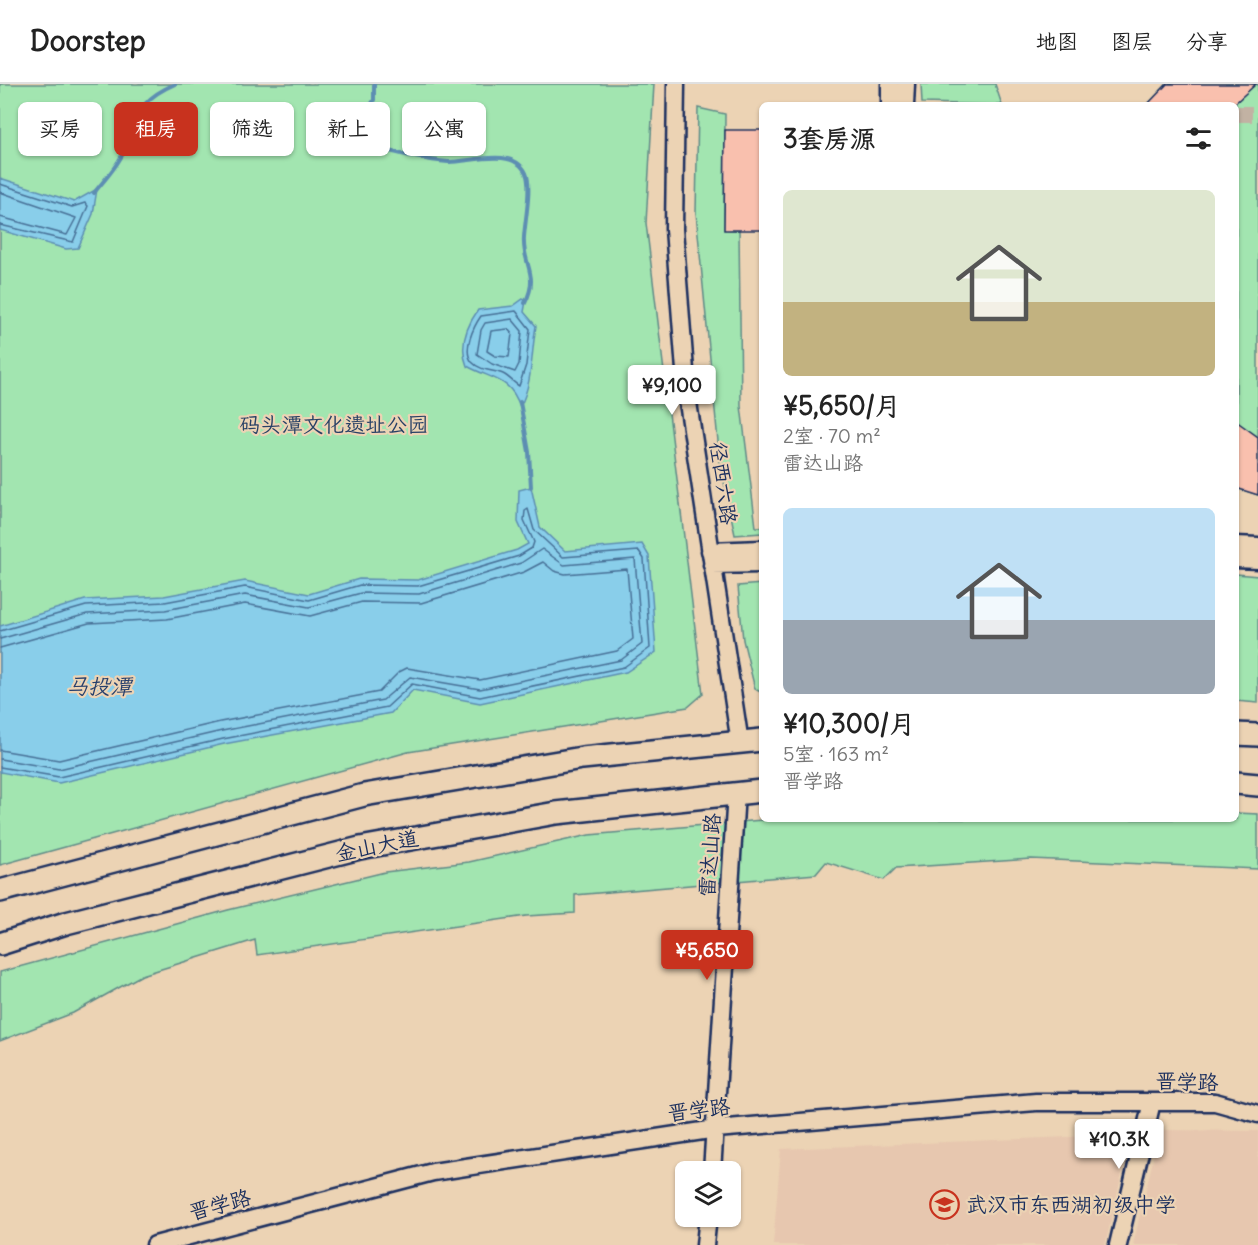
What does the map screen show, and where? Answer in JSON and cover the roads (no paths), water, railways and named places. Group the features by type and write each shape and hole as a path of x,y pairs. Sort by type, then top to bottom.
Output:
{"main road":[{"path":"1239,734 1258,735"},
{"path":"0,891 364,795 582,758 759,740"},
{"path":"1239,783 1258,784"},
{"name":"金山大道","path":"0,944 66,923 360,848 556,813 759,791"}],"street":[{"name":"径西六路","path":"676,84 674,229 687,396 740,743"},
{"path":"890,84 890,102"},
{"path":"905,102 906,84"},
{"path":"1239,545 1258,546"},
{"path":"711,558 759,550"},
{"path":"711,558 759,564"},
{"path":"1239,559 1258,560"},
{"name":"雷达山路","path":"713,1161 736,793"},
{"name":"晋学路","path":"155,1245 433,1172 716,1129 1036,1102 1215,1102 1258,1114"},
{"path":"1118,1245 1152,1102"},
{"path":"705,1245 707,1227"}],"water":[{"path":"0,178 74,202 97,189 93,214 78,248 66,249 0,230"},
{"path":"523,299 526,301 524,312 536,326 529,378 520,407 511,390 499,380 467,366 464,344 467,330 478,310 513,306"},
{"name":"马投潭","path":"531,487 540,527 565,551 642,544 649,556 656,652 626,672 480,703 413,690 391,713 224,744 59,783 0,772 0,626 85,600 164,596 245,581 309,594 359,579 418,580 517,550 528,544 518,522 519,490"}],"waterway":[{"path":"94,193 121,157 145,104 152,97 175,84"},
{"path":"374,84 374,100 363,117 371,146 399,154 448,162 501,158 520,165 526,173 528,195 524,247 531,284 525,303"},
{"path":"520,402 529,452 531,487"}],"tunnel":[{"path":"1239,114 1258,114"}],"place":[{"name":"武汉市东西湖初级中学","path":"945,1205"}],"park label":[{"name":"码头潭文化遗址公园","path":"334,425"}]}
